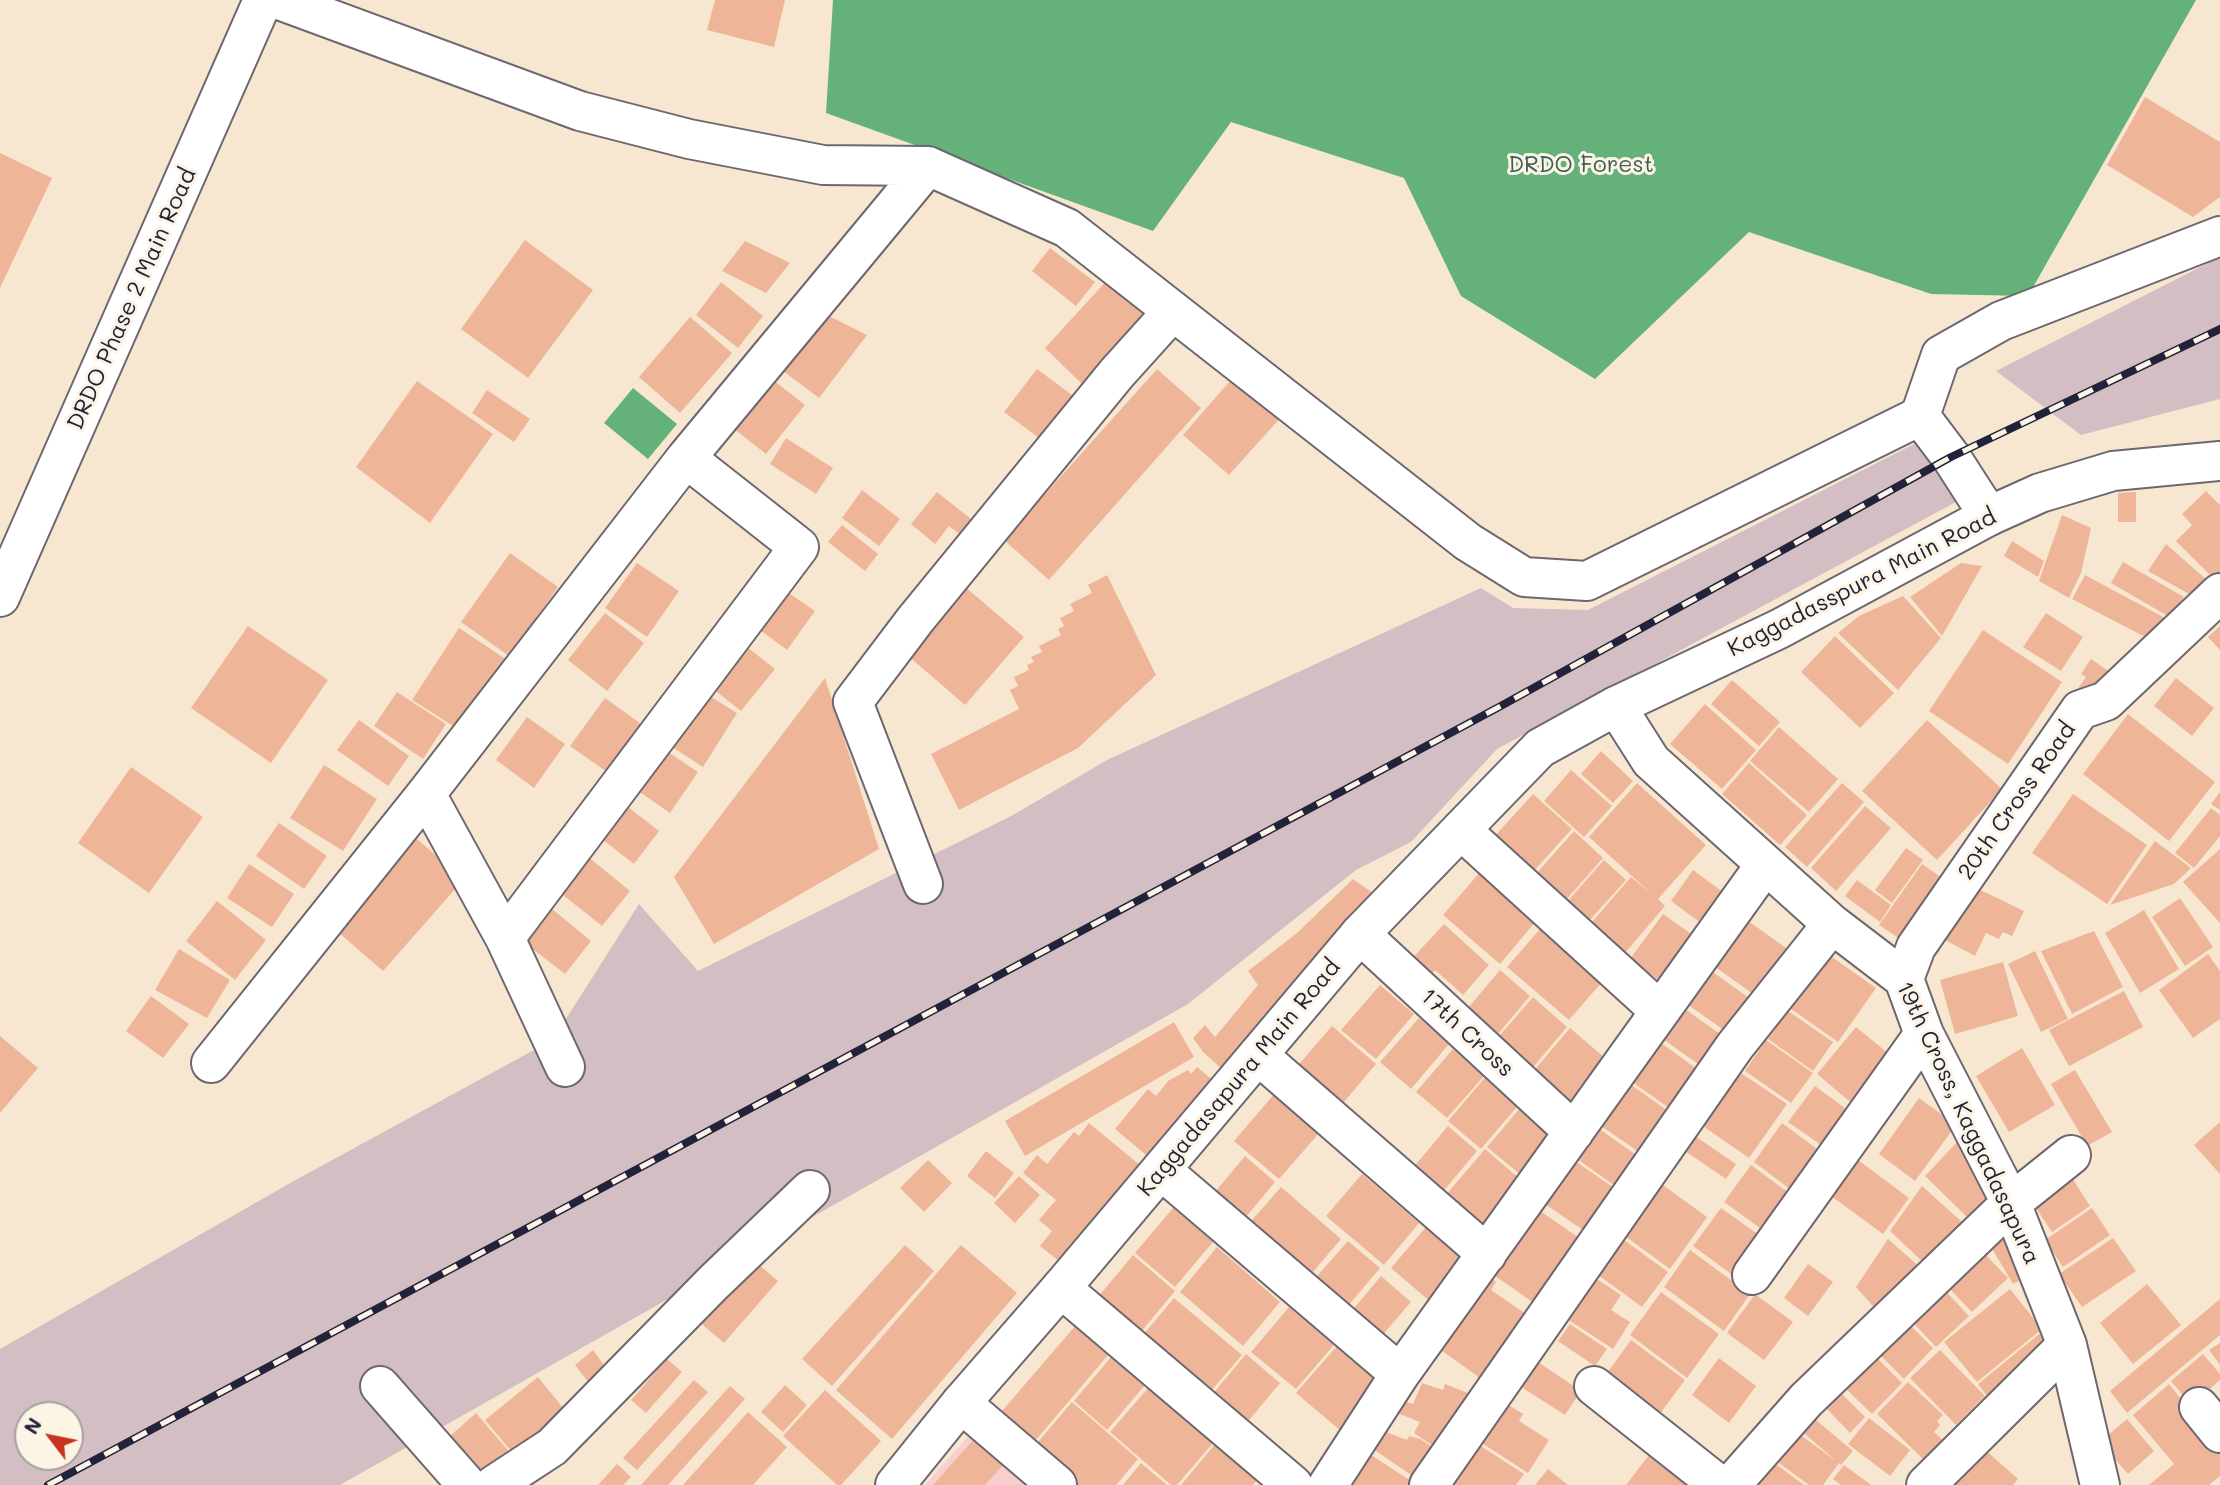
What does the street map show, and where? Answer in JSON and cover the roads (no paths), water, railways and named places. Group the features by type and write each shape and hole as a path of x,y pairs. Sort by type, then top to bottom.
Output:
{"street":[{"name":"DRDO Phase 2 Main Road","path":"0,597 263,0"},
{"path":"279,0 580,110 690,139 823,165 928,166 1068,228 1468,542 1524,577 1587,581 1920,416 1941,355 2001,320 2220,236"},
{"path":"211,1063 426,794 686,458 928,166"},
{"path":"923,884 853,702 933,598 1109,383 1172,311"},
{"path":"1920,416 1951,457 1989,516"},
{"path":"505,938 799,547 686,458"},
{"name":"Kaggadasspura Main Road","path":"1616,706 1779,629 1989,516 2040,493 2113,471 2220,461"},
{"name":"20th Cross Road","path":"1903,979 1916,947 2080,710 2106,701 2220,593"},
{"name":"Kaggadasapura Main Road","path":"895,1485 961,1403 1360,934 1540,748 1616,706"},
{"name":"19th Cross, Kaggadasapura","path":"1616,706 1651,761 1832,924 1903,979 1924,1034 2011,1203 2067,1345 2100,1485"},
{"path":"426,794 505,938 565,1066"},
{"path":"1461,830 1660,1011"},
{"path":"1328,1485 1400,1374 1765,866"},
{"path":"1429,1485 1735,1046 1832,924"},
{"name":"17th Cross","path":"1360,934 1574,1132"},
{"path":"1752,1275 1924,1034"},
{"path":"1258,1055 1487,1254"},
{"path":"1731,1485 1806,1400 2011,1203 2071,1155"},
{"path":"1161,1170 1400,1374"},
{"path":"494,1485 552,1447 713,1283 810,1190"},
{"path":"1061,1288 1293,1485"},
{"path":"1926,1485 2067,1345"},
{"path":"380,1386 467,1485"},
{"path":"1594,1386 1719,1485"},
{"path":"961,1403 1057,1485"}],"railway":[{"path":"48,1485 1499,707 1951,457 2220,329"}],"park label":[{"name":"DRDO Forest","path":"1581,165"}]}
